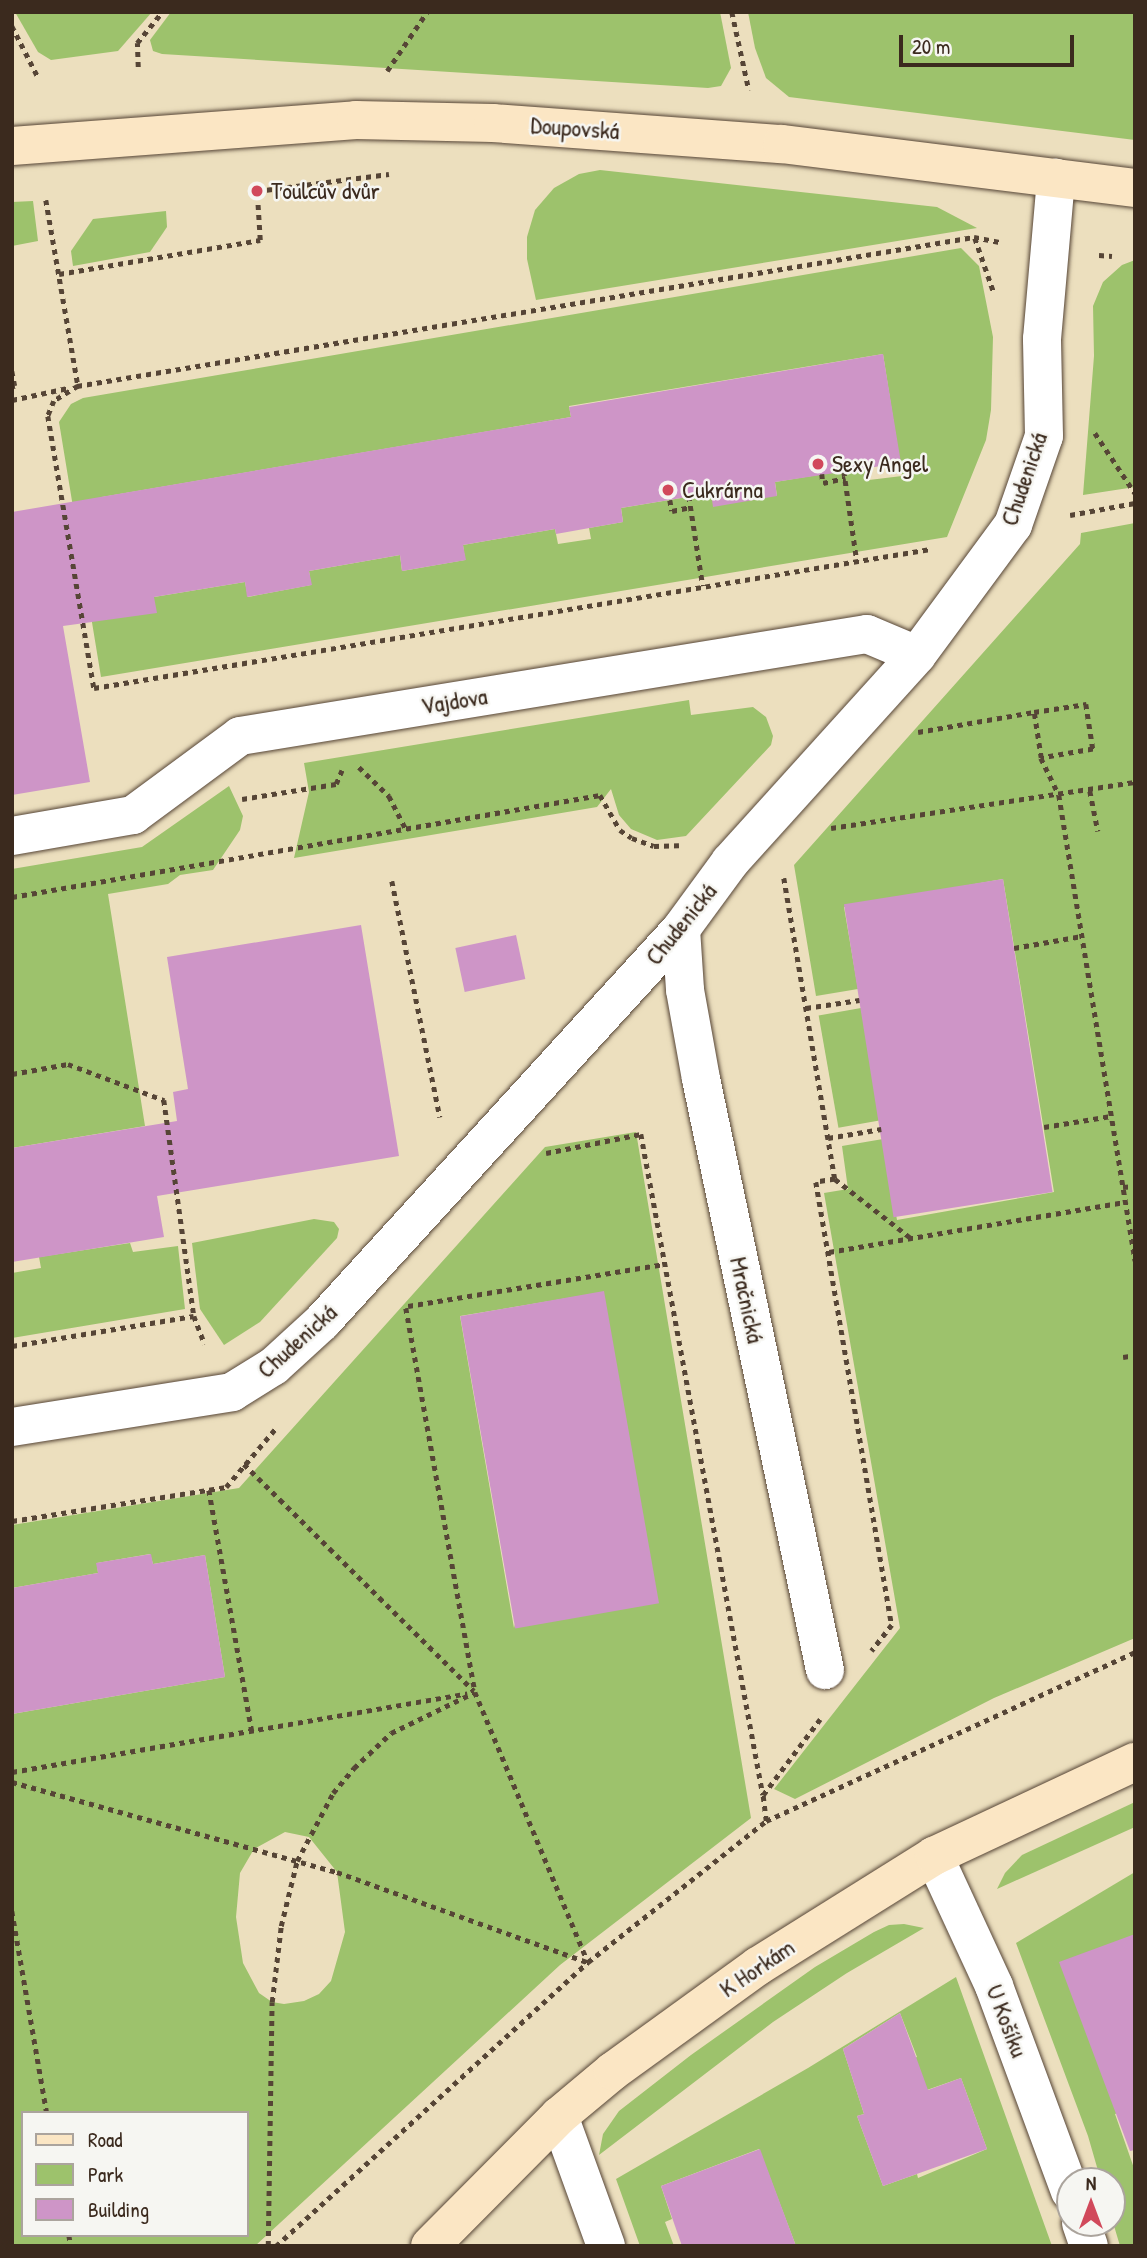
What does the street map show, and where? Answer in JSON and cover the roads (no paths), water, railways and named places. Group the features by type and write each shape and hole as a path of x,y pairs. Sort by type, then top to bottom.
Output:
{"street":[{"name":"Doupovská","path":"12,146 356,120 493,122 782,144 1135,188"},
{"name":"Chudenická","path":"12,1427 232,1392 274,1366 322,1322 681,929 730,862 917,655 1013,525 1044,436 1042,339 1056,178"},
{"name":"Vajdova","path":"12,836 133,815 240,736 867,634 917,655"},
{"name":"Mračnická","path":"681,929 685,990 701,1079 825,1670"},
{"name":"K Horkám","path":"430,2246 559,2116 624,2063 758,1966 934,1856 1135,1762"},
{"name":"U Košíku","path":"934,1856 994,1986 1061,2167"},
{"path":"559,2116 606,2246"}],"place":[{"name":"Toulcův dvůr","path":"257,191"},
{"name":"Sexy Angel","path":"818,464"},
{"name":"Cukrárna","path":"668,490"}]}
